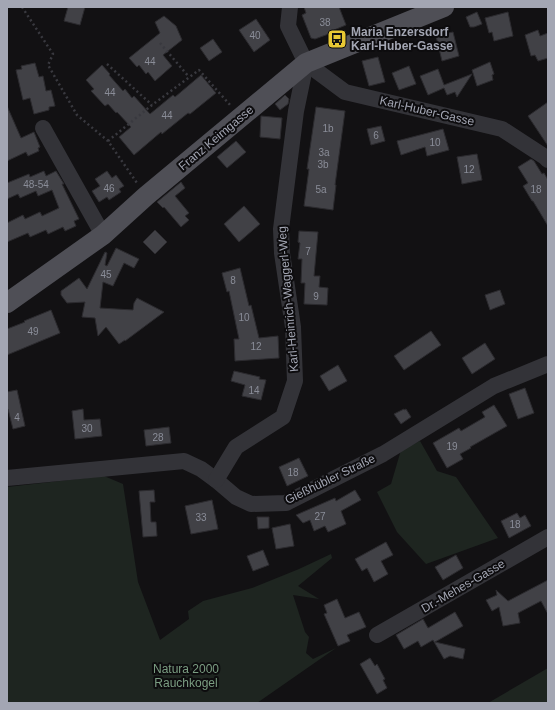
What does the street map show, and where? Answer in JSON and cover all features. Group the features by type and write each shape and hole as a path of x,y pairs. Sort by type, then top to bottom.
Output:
{"main road":[{"name":"Franz Keimgasse","path":"7,303 103,235 146,196 306,63 444,7"}],"street":[{"path":"290,7 288,26 306,63"},
{"name":"Karl-Huber-Gasse","path":"306,63 345,92 502,129 548,160"},
{"name":"Karl-Heinrich-Waggerl-Weg","path":"216,480 236,447 282,417 295,381 293,327 282,253 281,229 296,111 306,63"},
{"path":"43,128 103,235"},
{"name":"Gießhübler Straße","path":"7,478 184,461 201,469 236,497 251,504 286,503 383,454 494,386 548,364"},
{"name":"Dr.-Mehes-Gasse","path":"377,634 548,537"}],"path":[{"path":"22,7 53,54 48,65 77,114 108,141 146,196"},
{"path":"160,43 189,77"},
{"path":"107,64 152,105"},
{"path":"108,141 152,105 199,70 241,117"}],"green space":[{"path":"420,441 437,471 456,477 498,538 426,564 397,532 377,492 391,484 401,450"},
{"name":"Natura 2000 Rauchkogel","path":"104,476 123,484 138,582 160,640 189,619 188,611 203,601 252,588 331,554 332,558 298,586 319,599 293,595 305,632 309,637 306,653 313,659 336,648 257,703 7,703 7,487"},
{"path":"548,668 548,703 488,703"}],"building":[{"path":"68,7 85,7 80,25 64,21"},
{"path":"304,7 339,7 346,25 334,30 334,32 315,39 311,38 302,15 306,13"},
{"path":"477,12 482,24 470,27 466,17"},
{"path":"508,12 513,36 494,41 492,32 489,33 485,18"},
{"path":"164,16 176,26 182,40 163,55 172,66 155,81 148,72 146,74 139,65 137,67 129,58 160,33 155,22"},
{"path":"256,19 270,40 254,52 239,30"},
{"path":"538,30 540,36 548,33 548,58 538,61 535,55 531,56 525,35"},
{"path":"453,32 459,56 442,61 436,36"},
{"path":"213,39 222,52 209,61 200,48"},
{"path":"378,57 385,82 369,86 362,61"},
{"path":"490,62 494,74 492,75 493,80 477,86 472,70"},
{"path":"35,63 39,77 43,76 46,91 51,90 55,106 49,107 49,110 34,114 30,98 23,100 16,70 22,69 21,66"},
{"path":"102,65 123,91 125,89 132,98 134,96 150,114 173,95 175,97 201,75 216,93 162,134 161,132 134,155 119,137 131,127 108,104 105,106 91,91 94,89 86,80"},
{"path":"409,66 416,84 399,90 392,73"},
{"path":"438,69 444,85 472,74 457,97 455,92 447,95 444,88 428,95 420,76"},
{"path":"285,95 289,99 288,104 280,110 275,104"},
{"path":"548,102 548,146 528,116"},
{"path":"7,106 21,138 34,132 40,147 38,148 39,151 28,156 26,152 7,161"},
{"path":"316,107 345,111 333,210 304,206 309,169 307,169"},
{"path":"261,116 282,118 280,139 260,137"},
{"path":"381,126 385,141 371,145 367,129"},
{"path":"443,129 449,150 427,156 425,147 401,155 397,141"},
{"path":"236,141 246,152 227,168 217,157"},
{"path":"477,154 482,180 462,184 457,157"},
{"path":"531,159 534,161 542,174 544,173 548,180 548,226 523,186 528,183 518,167"},
{"path":"44,171 46,176 56,171 64,184 62,184 79,219 74,221 76,226 65,231 63,227 48,234 46,230 30,237 28,233 7,242 7,223 23,215 25,219 40,212 42,216 59,208 52,190 38,196 36,191 20,198 18,194 7,199 7,183 29,174 30,177"},
{"path":"107,171 112,178 116,175 124,186 119,189 121,192 109,200 107,197 99,202 92,191 100,186 95,179"},
{"path":"181,182 185,188 175,196 189,213 185,216 189,220 181,227 164,207 163,208 157,202"},
{"path":"244,206 260,224 239,242 224,224"},
{"path":"155,230 167,242 155,254 143,242"},
{"path":"299,231 318,232 314,276 320,276 319,287 328,288 327,305 304,304 305,283 301,283 302,259 298,259 300,243 298,242"},
{"path":"116,248 139,259 134,268 124,263 113,286 103,282 100,308 133,310 134,303 137,298 164,312 119,344 106,327 98,336 95,318 82,317 85,302 67,303 61,295 61,291 79,278 87,289 105,252 107,253 105,265 107,266"},
{"path":"240,268 249,306 251,305 259,338 278,336 279,358 235,361 234,339 239,339 229,291 227,292 222,273"},
{"path":"500,290 505,304 490,310 485,295"},
{"path":"51,310 60,333 7,355 7,329"},
{"path":"431,331 441,345 404,370 394,356"},
{"path":"485,343 495,359 472,374 462,358"},
{"path":"338,365 347,381 329,391 320,376"},
{"path":"234,371 260,377 259,379 266,380 261,400 242,396 245,385 231,381"},
{"path":"525,388 534,413 518,419 509,394"},
{"path":"17,390 25,426 13,429 7,409 7,392"},
{"path":"494,405 507,426 460,454 463,459 447,468 433,443 459,428 461,431 485,417 482,412"},
{"path":"83,409 84,420 100,419 102,436 75,439 72,411"},
{"path":"406,409 411,417 401,424 394,414"},
{"path":"169,427 171,443 146,446 144,430"},
{"path":"299,458 308,476 287,486 279,467"},
{"path":"154,490 155,502 150,502 151,522 156,522 157,536 143,537 139,491"},
{"path":"355,490 361,500 341,511 346,524 328,532 325,526 314,531 310,520 303,523 296,515 335,498 336,501"},
{"path":"212,500 218,529 191,534 185,506"},
{"path":"517,513 520,518 525,515 531,526 509,538 501,521"},
{"path":"257,517 269,517 269,528 258,529"},
{"path":"290,524 294,546 276,549 272,528"},
{"path":"386,542 393,555 381,561 388,574 374,582 367,568 362,571 355,559"},
{"path":"263,550 269,565 253,571 247,556"},
{"path":"456,555 463,568 443,580 435,567"},
{"path":"548,580 548,614 541,601 518,613 520,623 503,626 499,607 492,611 486,600 497,595 496,590 508,601"},
{"path":"337,599 345,618 359,612 366,627 347,635 350,641 338,646 324,614 327,613 324,605"},
{"path":"455,612 463,626 435,642 465,649 463,659 450,656 444,659 433,640 421,647 418,641 404,649 396,635 423,619 428,628"},
{"path":"370,658 375,666 377,664 385,679 383,680 387,688 377,694 360,664"}],"place":[{"name":"Maria Enzersdorf Karl-Huber-Gasse","path":"337,39"}]}
